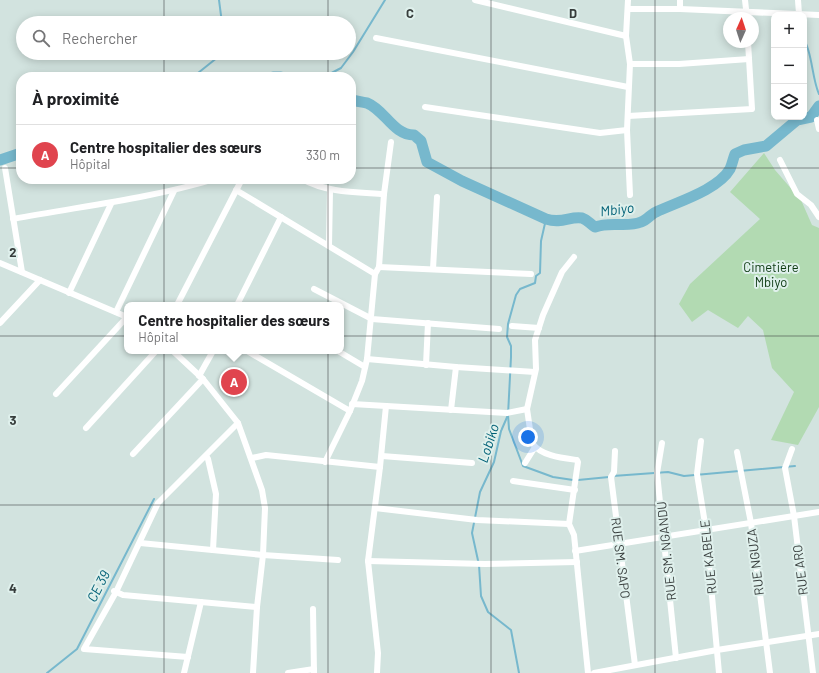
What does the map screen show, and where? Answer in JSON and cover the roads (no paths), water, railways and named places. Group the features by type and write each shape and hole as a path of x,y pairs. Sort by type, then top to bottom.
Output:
{"street":[{"path":"475,0 626,36"},
{"path":"628,0 626,36 630,64 627,130 630,195"},
{"path":"680,0 680,9"},
{"path":"745,0 747,12"},
{"path":"798,0 799,12"},
{"path":"628,9 680,9 723,13"},
{"path":"807,14 819,15"},
{"path":"759,15 771,15"},
{"path":"376,38 628,87"},
{"path":"628,116 752,109 748,48"},
{"path":"630,64 679,64 749,59"},
{"path":"425,107 600,133 627,130"},
{"path":"817,120 819,128"},
{"path":"325,462 350,411 367,359 372,319 375,274 379,267 384,194 391,142"},
{"path":"780,160 797,194 811,205 819,217"},
{"path":"5,168 22,272"},
{"path":"13,219 65,209 111,204 174,191 198,184"},
{"path":"179,302 239,184"},
{"path":"311,184 330,190 384,194"},
{"path":"236,190 375,274"},
{"path":"329,246 330,190"},
{"path":"116,312 174,191"},
{"path":"433,269 437,197"},
{"path":"69,293 111,204"},
{"path":"238,302 281,217"},
{"path":"574,257 562,272 543,315 535,340 535,372 527,409 532,443 535,447 552,455 576,460 575,490 569,524 574,535 588,673"},
{"path":"0,263 124,316"},
{"path":"379,267 531,274"},
{"path":"0,323 40,280"},
{"path":"314,288 340,302"},
{"path":"344,304 372,319 499,329"},
{"path":"56,394 124,320"},
{"path":"426,365 428,323"},
{"path":"512,326 539,328"},
{"path":"86,428 153,354"},
{"path":"176,354 201,377 238,422 252,458 262,490 265,508 263,555 256,607 253,673"},
{"path":"132,454 201,377 212,354"},
{"path":"253,354 350,411"},
{"path":"343,354 365,367"},
{"path":"367,359 426,365 535,372"},
{"path":"451,410 456,367"},
{"path":"352,404 507,413 527,409"},
{"path":"377,673 378,653 368,561 382,456 386,406"},
{"path":"188,657 84,649 140,543 158,503 238,422"},
{"name":"RUE KABELE","path":"701,441 697,474 706,530 719,673"},
{"name":"RUE SM. NGANDU","path":"662,443 657,473 665,536 676,658"},
{"path":"525,463 535,447"},
{"name":"RUE ARO","path":"792,449 786,465 794,516 807,636 813,673"},
{"name":"RUE SM. SAPO","path":"615,451 614,472 611,477 634,665"},
{"name":"RUE NGUZA","path":"737,452 751,523 770,673"},
{"path":"252,458 266,455 325,462 380,466"},
{"path":"206,456 216,494 213,550"},
{"path":"382,456 472,463"},
{"path":"513,481 575,490"},
{"path":"375,508 477,520 569,524"},
{"path":"575,550 819,512"},
{"path":"140,543 263,555 338,560"},
{"path":"368,561 485,564 577,562"},
{"path":"115,592 123,595 256,607"},
{"path":"184,673 201,602"},
{"path":"288,673 314,671 313,609"},
{"path":"594,673 717,650 819,634"}],"waterway":[{"path":"219,0 221,16"},
{"path":"356,47 385,0"},
{"path":"807,45 819,94"},
{"path":"199,72 214,60"},
{"path":"333,72 341,68 347,60"},
{"name":"Mbiyo","path":"356,101 373,106 400,131 414,135 421,141 427,162 462,181 546,219 557,221 582,218 595,227 601,225 636,224 645,220 656,212 696,195 716,183 724,176 730,169 735,154 744,150 766,146 797,120 811,117 819,106"},
{"name":"Mbiyo","path":"0,160 16,155"},
{"name":"Lobiko","path":"519,673 511,630 488,612 481,596 479,565 472,533 480,492 494,462 501,431 508,415 511,357 511,346 507,337 508,324 516,295 520,289 535,283 536,276 540,273 541,241 546,219"},
{"path":"508,415 509,429 523,466 553,477 573,480"},
{"path":"613,476 668,472 684,476 795,466"},
{"path":"578,480 609,477"},
{"name":"CE 39","path":"47,673 77,649 154,499"}],"place":[{"name":"Centre hospitalier des sœurs","path":"234,382"}],"park label":[{"name":"Cimetière Mbiyo","path":"771,274"}]}
